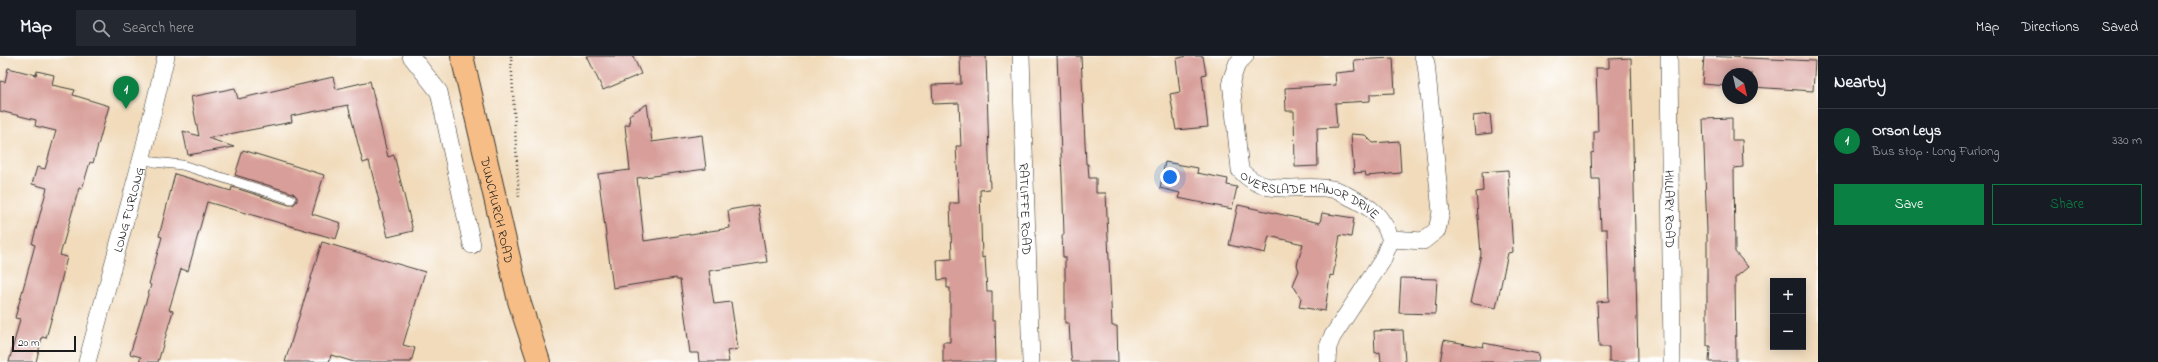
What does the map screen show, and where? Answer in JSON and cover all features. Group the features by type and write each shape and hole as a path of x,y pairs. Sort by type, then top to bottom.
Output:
{"highway":[{"name":"DUNCHURCH ROAD","path":"462,56 519,301 539,362"}],"street":[{"name":"LONG FURLONG","path":"87,362 142,157 166,56"},
{"path":"411,56 439,92 472,245"},
{"name":"RATLIFFE ROAD","path":"1021,56 1030,362"},
{"name":"OVERSLADE MANOR DRIVE","path":"1245,56 1237,64 1231,81 1240,170 1257,184 1272,189 1336,190 1367,205 1385,223 1391,240 1382,261 1332,337 1328,347 1326,362"},
{"name":"OVERSLADE MANOR DRIVE","path":"1391,240 1423,241 1437,230 1441,212 1426,63 1423,56"},
{"name":"HILLARY ROAD","path":"1669,56 1672,362"}],"lane":[{"path":"142,157 154,162 182,165 291,199"}],"path":[{"path":"511,56 520,205"}],"building":[{"path":"587,56 633,56 641,74 603,90"},
{"path":"960,56 986,56 990,189 980,190 982,258 985,257 987,291 992,291 992,321 995,321 996,362 943,362 943,342 950,342 950,288 947,288 947,279 938,280 937,260 952,259 950,203 959,203 956,146 961,146 959,103 933,104 932,85 961,84"},
{"path":"1057,56 1081,56 1086,164 1088,164 1089,178 1096,178 1096,193 1106,193 1112,326 1117,326 1118,362 1072,362 1069,323 1065,323 1065,257 1063,257 1062,235 1064,235"},
{"path":"1186,56 1203,56 1206,74 1202,75 1208,127 1176,130 1170,94 1180,92 1176,59"},
{"path":"1704,56 1815,61 1813,91 1758,87 1758,68 1722,68 1722,86 1702,84"},
{"path":"1393,58 1395,93 1370,94 1370,101 1335,103 1337,127 1317,128 1318,166 1295,167 1294,111 1286,111 1285,88 1336,85 1335,73 1355,71 1354,60"},
{"path":"1631,58 1638,362 1609,362 1609,347 1599,347 1597,302 1609,301 1607,229 1601,229 1599,179 1592,179 1591,153 1594,152 1594,132 1598,132 1596,68 1609,68 1609,59"},
{"path":"8,68 36,75 37,71 54,75 52,85 75,90 73,95 109,106 93,163 90,162 82,189 79,188 60,255 67,257 56,302 46,338 42,337 36,362 9,362 20,319 15,318 35,245 32,244 47,188 32,184 37,167 45,169 56,131 35,126 36,120 0,111 0,81 5,82"},
{"path":"333,77 336,89 370,81 388,157 394,155 413,231 388,237 369,161 363,163 348,105 291,116 292,122 208,138 234,147 188,155 183,131 199,136 191,97 235,88 238,99"},
{"path":"647,104 652,142 702,135 706,169 637,178 644,241 730,228 728,210 758,205 767,262 709,271 714,304 731,302 738,349 727,351 729,362 699,362 698,353 690,353 680,280 677,280 676,278 613,288 598,174 630,170 625,125 630,124 629,115"},
{"path":"1490,114 1492,133 1475,135 1473,116"},
{"path":"1732,118 1732,140 1742,140 1743,167 1734,168 1735,252 1748,267 1735,278 1736,362 1709,362 1710,346 1707,346 1707,231 1703,119"},
{"path":"1351,134 1365,135 1373,143 1399,141 1401,173 1366,176 1365,172 1354,173"},
{"path":"243,150 324,175 312,214 341,223 336,239 207,202 188,271 181,269 169,310 173,311 158,362 139,362 141,357 130,354 151,285 149,284 162,237 159,236 175,174 231,191 232,187 289,205 293,205 297,201 297,197 293,193 235,175"},
{"path":"1165,162 1198,168 1197,173 1228,179 1227,185 1237,187 1232,209 1178,198 1180,193 1160,188"},
{"path":"1508,170 1513,252 1508,253 1496,308 1470,303 1481,254 1476,192 1483,191 1482,172"},
{"path":"1238,205 1320,223 1322,213 1354,218 1351,237 1340,235 1333,276 1330,275 1325,311 1299,307 1301,298 1293,285 1299,271 1297,265 1303,244 1269,236 1265,253 1229,245"},
{"path":"322,242 425,272 403,345 415,348 411,362 354,362 331,355 329,362 285,362"},
{"path":"1401,278 1437,279 1435,314 1399,313"},
{"path":"1403,330 1405,362 1381,362 1380,352 1375,353 1374,331"},
{"path":"1444,340 1483,347 1484,343 1539,354 1538,362 1440,362"}],"place":[{"name":"Orson Leys","path":"126,109"}]}
